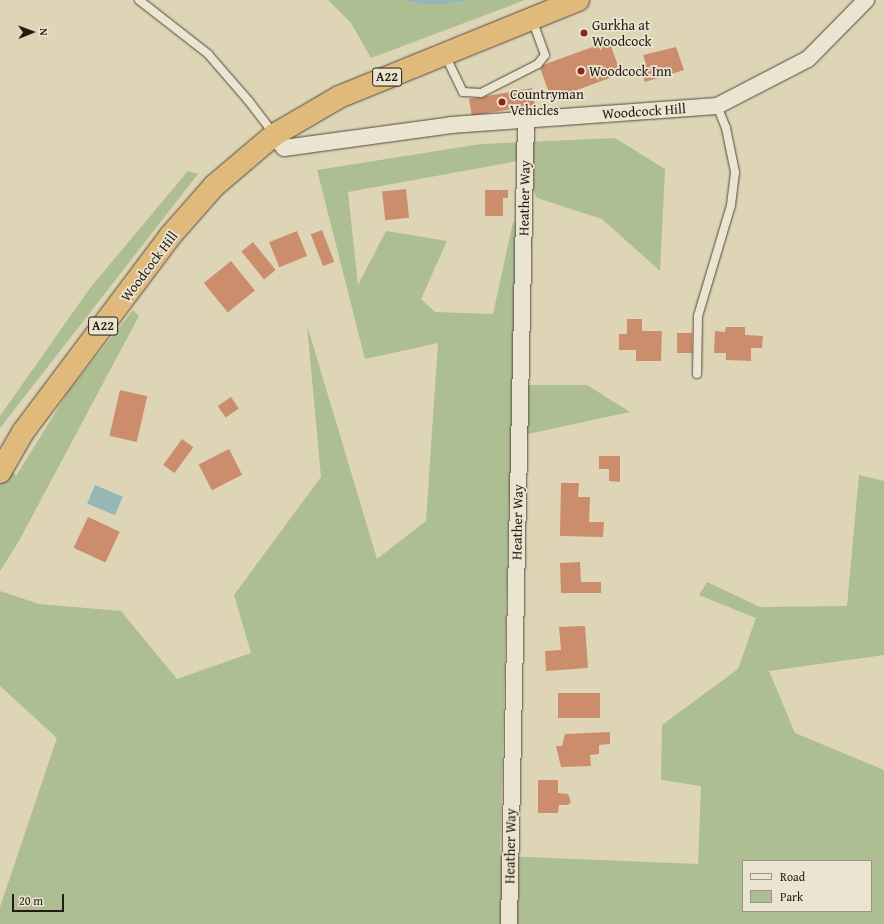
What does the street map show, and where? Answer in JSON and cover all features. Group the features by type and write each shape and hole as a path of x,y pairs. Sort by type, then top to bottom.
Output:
{"highway":[{"name":"Woodcock Hill","path":"0,472 23,432 171,235 214,186 274,135 339,96 578,0"}],"street":[{"name":"Woodcock Hill","path":"274,135 284,148 451,125 717,106 808,59 866,0"},
{"name":"Heather Way","path":"509,924 526,120"}],"lane":[{"path":"139,0 208,54 248,100 274,135"},
{"path":"444,54 463,92 481,93 538,64 545,56 532,19"},
{"path":"696,374 698,316 731,204 735,172 726,128 717,106"}],"green space":[{"path":"328,0 405,0 420,4 447,4 470,0 525,0 371,58 351,23"},
{"path":"615,138 665,169 660,271 602,219 537,198 518,161 348,192 358,285 386,231 447,241 421,299 435,312 493,314 513,222 532,238 525,385 587,385 630,412 528,434 509,501 500,856 698,864 701,786 661,780 662,725 738,669 756,618 699,595 707,582 760,607 847,606 859,475 884,481 884,655 769,671 795,733 884,770 884,924 0,924 0,907 57,738 0,686 0,591 39,604 121,611 177,679 251,653 234,595 321,477 307,325 377,559 426,521 438,343 365,359 317,170 481,144"},
{"path":"188,171 198,174 0,428 0,416 90,288"},
{"path":"133,310 139,316 19,541 0,571 0,453 16,476 68,392"}],"water":[{"path":"405,0 470,0 447,4 420,4"},
{"path":"95,485 123,497 115,515 87,503"}],"building":[{"name":"Woodcock Inn","path":"609,41 621,74 551,99 539,66"},
{"path":"676,47 684,70 645,82 639,66 646,64 643,55"},
{"name":"Countryman Vehicles","path":"532,88 535,105 472,116 469,99"},
{"path":"406,189 409,218 385,220 382,192"},
{"path":"485,190 508,190 508,198 503,198 503,216 485,216"},
{"path":"322,230 334,262 323,266 311,234"},
{"path":"297,231 307,256 279,267 269,242"},
{"path":"253,242 276,270 264,279 241,251"},
{"path":"231,261 255,291 228,313 204,283"},
{"path":"627,319 642,319 642,331 662,331 661,361 636,361 636,350 619,350 619,334 627,334"},
{"path":"726,327 745,327 745,335 763,336 762,348 751,348 751,361 726,360 726,353 714,353 715,331 725,332"},
{"path":"677,333 692,333 692,353 677,353"},
{"path":"120,390 147,396 137,442 109,436"},
{"path":"231,397 239,409 226,418 218,406"},
{"path":"182,439 193,447 175,473 163,465"},
{"path":"229,449 242,475 212,490 199,464"},
{"path":"599,456 620,456 620,482 609,481 609,469 599,469"},
{"path":"561,483 579,483 578,497 590,497 589,522 604,522 603,537 560,536"},
{"path":"88,517 120,532 105,563 74,548"},
{"path":"580,562 581,582 601,582 601,593 561,593 560,563"},
{"path":"585,626 588,668 546,671 545,651 561,650 559,627"},
{"path":"558,693 600,693 600,718 558,718"},
{"path":"610,732 610,744 599,745 599,754 590,755 591,766 561,767 556,746 562,746 565,734"},
{"path":"538,780 558,780 558,793 568,794 571,802 568,805 559,805 558,813 538,813"}],"place":[{"name":"Gurkha at Woodcock","path":"584,33"},
{"name":"Woodcock Inn","path":"581,71"},
{"name":"Countryman Vehicles","path":"502,102"}]}
